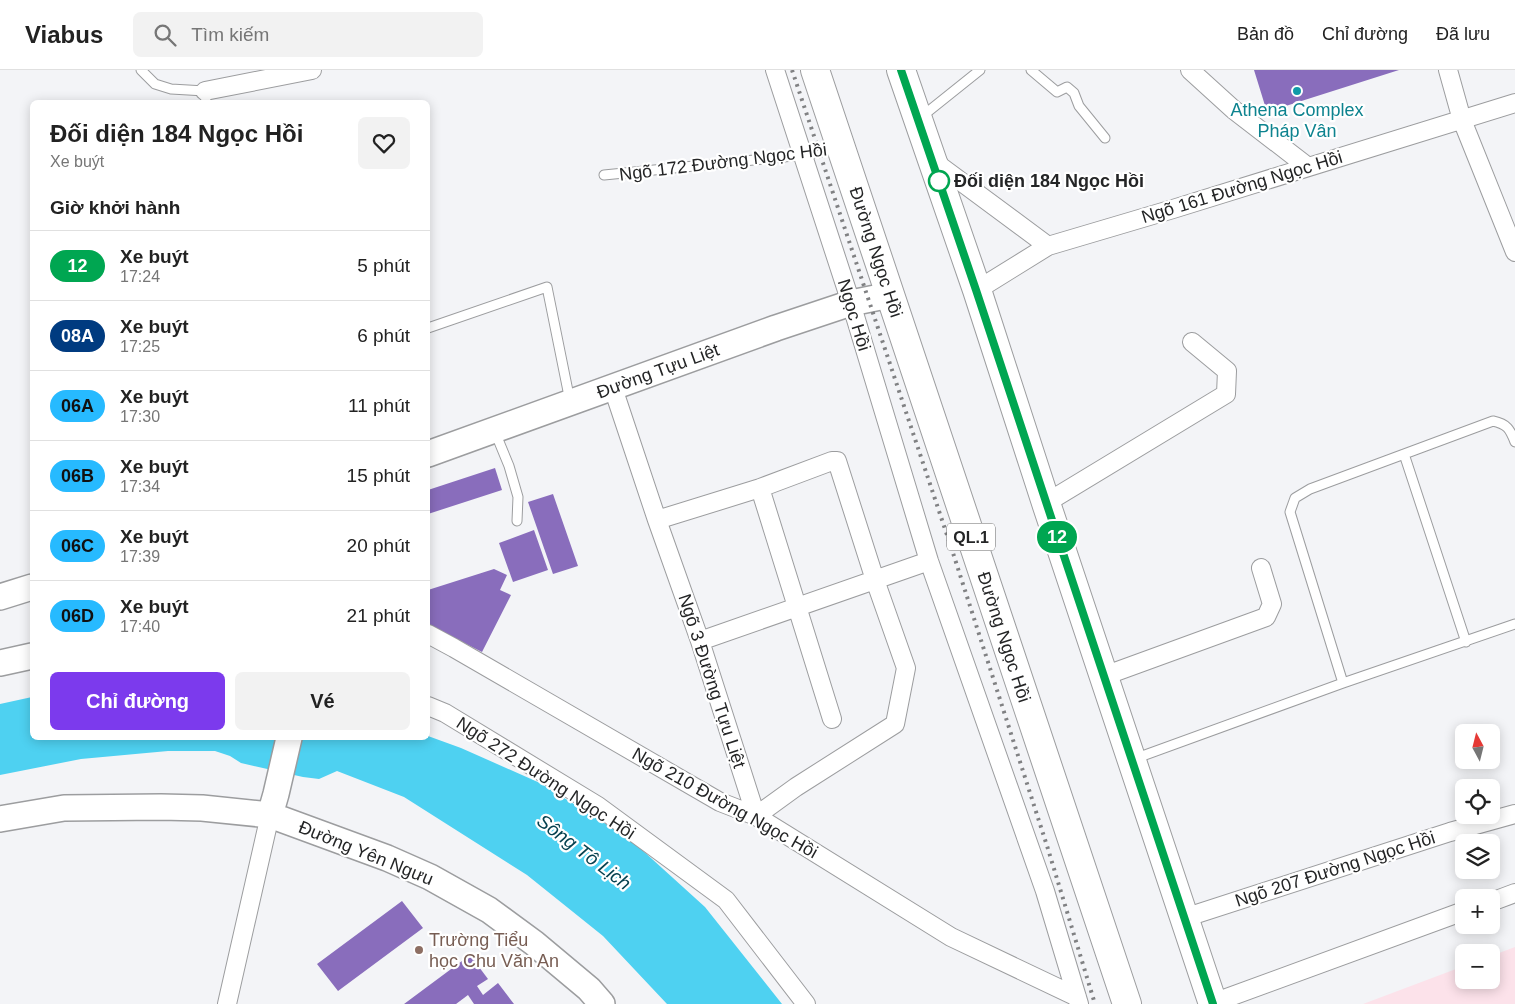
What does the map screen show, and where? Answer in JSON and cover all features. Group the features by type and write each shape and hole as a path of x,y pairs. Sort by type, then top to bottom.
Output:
{"highway":[{"name":"Đường Ngọc Hồi","path":"815,70 1127,1004"},
{"path":"901,70 1213,1004"}],"street":[{"path":"205,96 312,70"},
{"name":"Ngọc Hồi","path":"775,70 851,303 929,561 1045,891 1078,1001"},
{"path":"1190,70 1234,110 1308,168"},
{"path":"1448,70 1462,120 1515,252"},
{"name":"Ngõ 161 Đường Ngọc Hồi","path":"976,290 1048,246 1308,168 1515,103"},
{"path":"921,128 940,166 1048,246"},
{"name":"Đường Tựu Liệt","path":"430,453 776,328 851,303 890,295"},
{"path":"1046,503 1226,394 1227,371 1192,342"},
{"name":"Ngõ 3 Đường Tựu Liệt","path":"613,388 700,641 756,816"},
{"path":"657,520 760,488 832,460 837,461 874,580 906,668 895,724 796,787 756,816"},
{"path":"760,488 832,719"},
{"path":"700,641 929,561"},
{"path":"1104,676 1266,617 1272,604 1261,568"},
{"path":"0,597 30,588"},
{"name":"Ngõ 210 Đường Ngọc Hồi","path":"430,635 720,802 756,816 951,937 1078,1001"},
{"path":"0,663 30,656"},
{"name":"Ngõ 272 Đường Ngọc Hồi","path":"430,707 445,713 598,806 726,900 806,1004"},
{"path":"227,1004 289,740"},
{"name":"Đường Yên Ngưu","path":"0,819 64,808 202,808 273,804 430,877 489,910 534,943 589,989 602,1004"},
{"name":"Ngõ 207 Đường Ngọc Hồi","path":"1184,918 1450,832 1515,814"},
{"path":"1500,899 1515,893"},
{"path":"1213,1004 1455,915"}],"lane":[{"path":"141,70 155,84 205,96"},
{"path":"921,128 980,70"},
{"path":"1031,70 1057,92 1068,87 1074,93 1079,106 1105,138"},
{"name":"Ngõ 172 Đường Ngọc Hồi","path":"604,175 803,156 841,147"},
{"path":"430,327 546,287 570,403"},
{"path":"1343,683 1290,512 1294,498 1310,489 1493,421 1503,424 1511,431 1515,442"},
{"path":"495,430 509,466 518,498 517,520"},
{"path":"1404,454 1466,642"},
{"path":"1132,760 1343,683 1515,624"}],"shaded area":[{"path":"1515,947 1515,1004 1363,1004 1455,969 1455,989 1500,989 1500,953"}],"water":[{"name":"Sông Tô Lịch","path":"30,697 30,740 430,740 430,737 461,748 540,783 630,839 705,907 782,1004 667,1004 603,936 527,875 404,797 337,771 319,779 241,763 230,756 215,751 168,751 81,759 0,775 0,704"}],"building":[{"name":"Athena Complex Pháp Vân","path":"1254,70 1399,70 1267,112"},
{"path":"495,468 502,490 430,513 430,489"},
{"path":"553,494 578,566 553,574 528,502"},
{"path":"534,530 548,570 513,582 499,543"},
{"path":"494,569 507,575 500,590 511,595 482,652 430,626 430,589"},
{"path":"402,901 423,928 338,991 317,964"},
{"path":"470,955 488,979 477,986 483,995 498,983 514,1004 474,1004 468,995 456,1004 404,1004"}],"railway":[{"path":"792,70 953,553 1048,849 1095,1004"}],"bus line":[{"name":"12","path":"901,70 1213,1004"}],"place":[{"name":"Athena Complex Pháp Vân","path":"1297,91"},
{"name":"Đối diện 184 Ngọc Hồi","path":"939,181"},
{"name":"Trường Tiểu học Chu Văn An","path":"419,950"}]}
